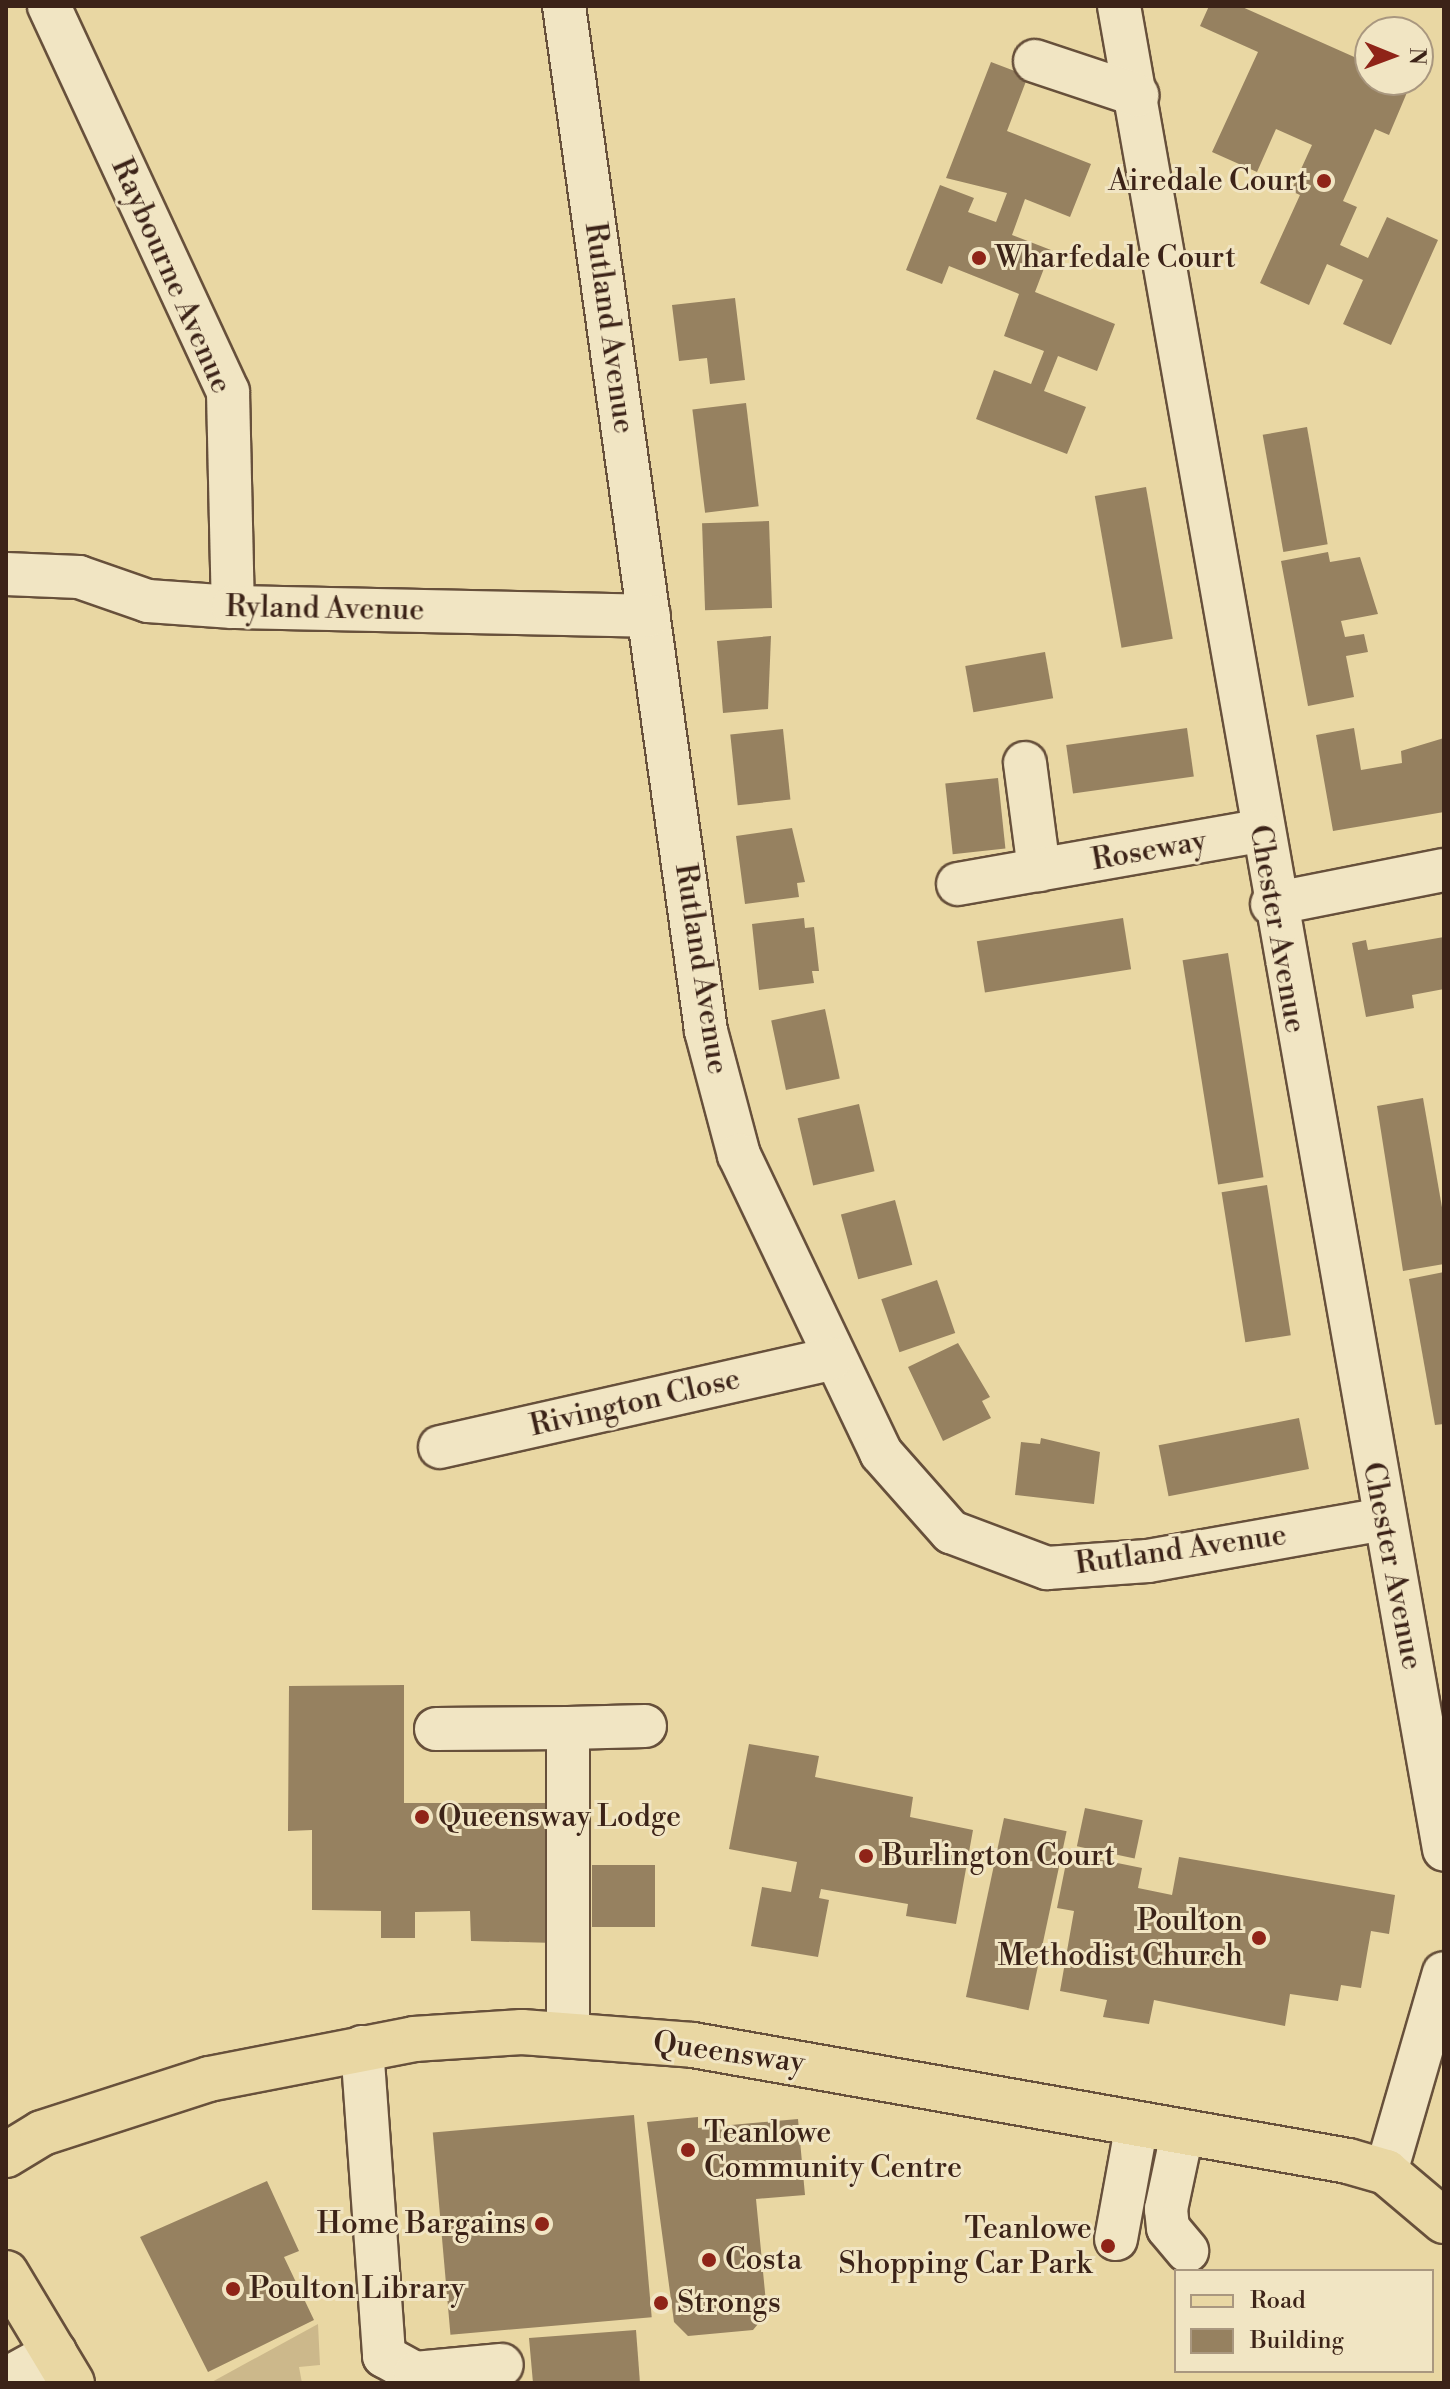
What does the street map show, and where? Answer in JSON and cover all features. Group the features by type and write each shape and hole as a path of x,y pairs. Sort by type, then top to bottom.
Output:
{"main road":[{"name":"Queensway","path":"6,2155 42,2133 209,2079 362,2047 478,2033 568,2034 693,2045 1386,2172 1444,2221"},
{"path":"6,2273 62,2373"}],"street":[{"name":"Raybourne Avenue","path":"49,6 228,392 233,607"},
{"name":"Rutland Avenue","path":"564,6 706,1031 739,1155 831,1359 881,1453 951,1532 1047,1568 1148,1561 1383,1519"},
{"name":"Chester Avenue","path":"1119,6 1137,95 1259,831 1444,1850"},
{"path":"1035,61 1137,95"},
{"name":"Ryland Avenue","path":"6,574 79,577 148,601 233,607 649,616"},
{"path":"1025,763 1039,870"},
{"name":"Roseway","path":"958,884 1259,831"},
{"path":"1272,904 1444,870"},
{"name":"Rivington Close","path":"440,1447 831,1359"},
{"path":"436,1729 645,1726"},
{"path":"568,1728 568,2034"},
{"path":"1386,2172 1444,1973"},
{"path":"362,2047 384,2356 415,2373 502,2365"},
{"path":"1116,2239 1137,2124"},
{"path":"1182,2134 1166,2209 1168,2228 1187,2251"},
{"path":"6,2379 62,2373"}],"shaded area":[{"path":"318,2324 320,2365 299,2367 302,2383 210,2383"}],"building":[{"name":"Airedale Court","path":"1209,6 1240,6 1354,57 1354,96 1406,96 1389,135 1375,129 1343,201 1357,207 1340,245 1368,258 1387,217 1438,240 1391,345 1343,324 1363,280 1327,264 1309,305 1260,283 1300,195 1291,191 1312,145 1276,129 1257,172 1212,152 1258,52 1200,26"},
{"name":"Wharfedale Court","path":"991,62 1028,76 1007,131 1091,164 1070,217 1025,199 1012,235 1051,250 1035,292 1115,324 1097,371 1058,356 1044,391 1086,407 1067,454 976,419 994,370 1031,384 1044,351 1004,336 1019,294 949,266 942,284 906,270 940,185 974,198 968,212 996,222 1007,193 946,178"},
{"path":"735,298 745,380 710,384 707,358 679,361 672,305"},
{"path":"746,403 759,506 705,513 692,410"},
{"path":"1307,427 1328,544 1283,552 1263,435"},
{"path":"1146,487 1173,639 1122,648 1095,496"},
{"path":"769,521 772,608 705,610 702,523"},
{"path":"1328,552 1330,562 1360,557 1378,614 1341,621 1345,637 1364,634 1368,652 1346,656 1354,697 1308,706 1281,561"},
{"path":"771,636 768,709 723,713 717,641"},
{"path":"1045,652 1053,698 973,712 965,666"},
{"path":"1187,728 1194,777 1073,794 1066,745"},
{"path":"1354,728 1361,770 1402,763 1401,751 1444,738 1444,812 1333,831 1316,735"},
{"path":"783,729 790,800 738,805 730,735"},
{"path":"998,778 1005,849 953,854 945,784"},
{"path":"792,828 805,882 797,883 799,897 745,904 736,836"},
{"path":"804,918 805,928 814,927 819,971 812,971 814,983 759,990 752,924"},
{"path":"1123,918 1131,969 985,993 977,941"},
{"path":"1444,937 1444,989 1412,995 1414,1008 1366,1017 1352,943 1366,940 1368,950"},
{"path":"1228,953 1264,1177 1218,1184 1183,960"},
{"path":"825,1009 840,1078 786,1090 771,1020"},
{"path":"1423,1098 1444,1219 1444,1264 1403,1271 1377,1106"},
{"path":"859,1104 875,1171 813,1185 798,1118"},
{"path":"1267,1185 1291,1335 1245,1342 1222,1192"},
{"path":"895,1200 912,1265 858,1279 841,1214"},
{"path":"1444,1272 1444,1424 1435,1425 1409,1279"},
{"path":"937,1280 955,1333 899,1352 881,1299"},
{"path":"958,1343 990,1397 982,1401 991,1418 943,1441 908,1367"},
{"path":"1299,1418 1309,1469 1169,1496 1159,1445"},
{"path":"1041,1438 1100,1452 1094,1504 1015,1495 1021,1442 1040,1444"},
{"name":"Queensway Lodge","path":"404,1685 404,1803 555,1803 556,1943 471,1941 470,1911 415,1912 415,1938 381,1938 381,1911 312,1910 312,1830 288,1831 289,1686"},
{"name":"Burlington Court","path":"749,1744 819,1756 815,1777 913,1797 910,1817 973,1830 956,1924 906,1916 908,1904 821,1889 819,1898 829,1900 818,1957 751,1946 762,1887 791,1892 797,1862 729,1849"},
{"path":"1085,1808 1143,1820 1135,1858 1077,1846"},
{"path":"1004,1818 1067,1831 1029,2010 966,1997"},
{"name":"Poulton Methodist Church","path":"1068,1853 1142,1868 1138,1888 1172,1895 1179,1857 1395,1895 1389,1934 1371,1931 1361,1988 1341,1985 1338,2001 1290,1994 1285,2026 1154,2000 1149,2024 1103,2017 1107,2000 1060,1991 1074,1911 1057,1908"},
{"path":"592,1865 655,1865 655,1927 592,1927"},
{"name":"Home Bargains","path":"634,2115 652,2317 450,2335 433,2133"},
{"path":"698,2117 698,2128 798,2119 805,2195 756,2199 767,2313 753,2330 688,2336 674,2322 647,2122"},
{"name":"Poulton Library","path":"267,2181 299,2251 284,2257 314,2320 208,2372 140,2237"},
{"path":"636,2330 640,2383 533,2383 529,2338"}],"place":[{"name":"Airedale Court","path":"1324,181"},
{"name":"Wharfedale Court","path":"979,258"},
{"name":"Queensway Lodge","path":"422,1817"},
{"name":"Burlington Court","path":"866,1856"},
{"name":"Poulton Methodist Church","path":"1259,1938"},
{"name":"Teanlowe Community Centre","path":"688,2150"},
{"name":"Home Bargains","path":"542,2224"},
{"name":"Teanlowe Shopping Car Park","path":"1108,2246"},
{"name":"Costa","path":"709,2260"},
{"name":"Poulton Library","path":"233,2289"},
{"name":"Strongs","path":"661,2303"}]}
